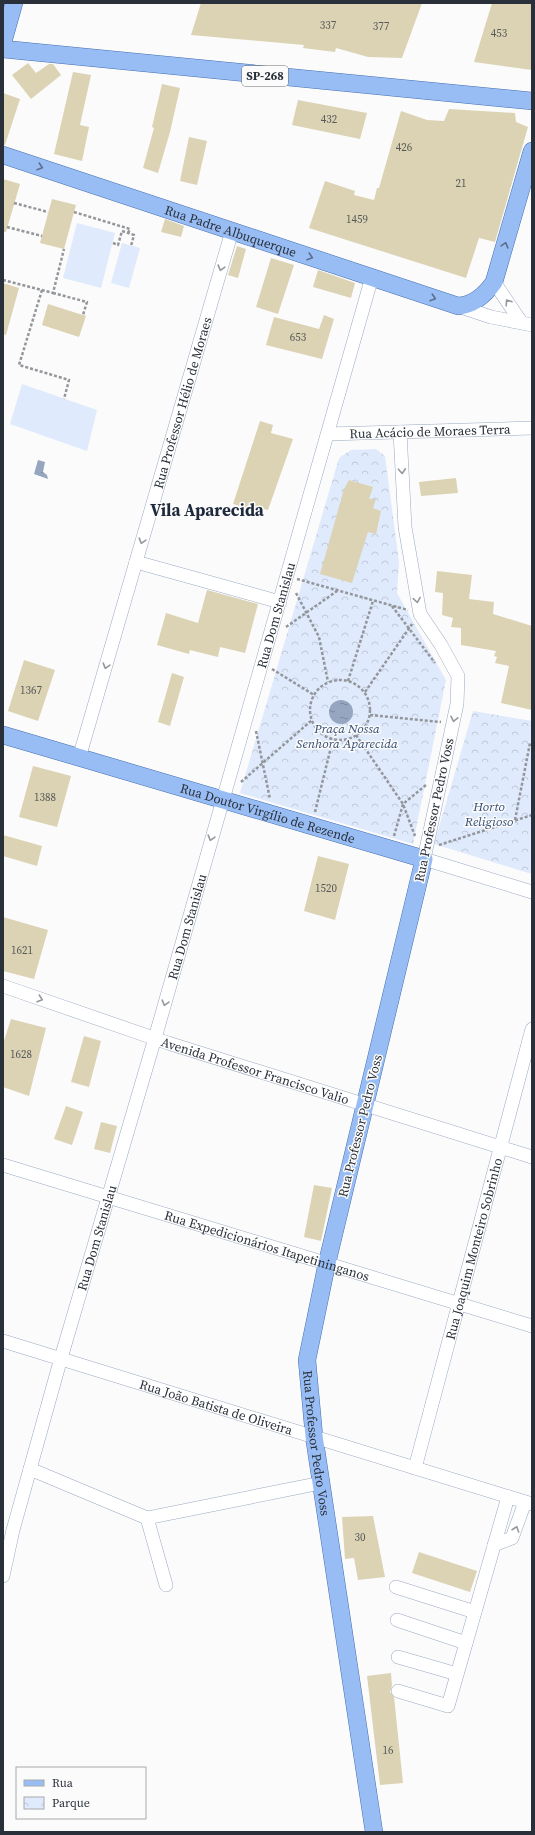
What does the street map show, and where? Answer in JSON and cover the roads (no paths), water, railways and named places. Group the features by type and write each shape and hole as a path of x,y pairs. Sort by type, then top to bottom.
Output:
{"main road":[{"path":"3,42 14,3"},
{"name":"SP-268","path":"3,49 531,102"},
{"path":"458,306 468,305 475,301 483,295 494,282 532,151"},
{"name":"Rua Padre Albuquerque","path":"3,155 458,306"},
{"name":"Rua Doutor Virgílio de Rezende","path":"3,736 390,850 425,854"},
{"name":"Rua Professor Pedro Voss","path":"374,1832 314,1436 307,1360 327,1263 425,854"}],"street":[{"name":"Rua Professor Hélio de Moraes","path":"79,758 232,231"},
{"name":"Rua Dom Stanislau","path":"3,1576 8,1529 30,1469 155,1038 372,277"},
{"name":"Rua Padre Albuquerque","path":"494,282 528,321"},
{"name":"Rua Padre Albuquerque","path":"458,306 491,317 528,321"},
{"name":"Rua Acácio de Moraes Terra","path":"328,434 532,428"},
{"name":"Rua Professor Pedro Voss","path":"400,432 405,527 420,614 441,645 458,676 457,704 425,854"},
{"path":"136,562 280,602"},
{"name":"Rua Doutor Virgílio de Rezende","path":"425,854 532,892"},
{"name":"Avenida Professor Francisco Valio","path":"3,986 155,1038 532,1157"},
{"name":"Rua Joaquim Monteiro Sobrinho","path":"415,1468 532,1029"},
{"name":"Rua Expedicionários Itapetininganos","path":"3,1165 532,1326"},
{"name":"Rua João Batista de Oliveira","path":"3,1341 529,1503"},
{"path":"30,1469 147,1518 321,1483"},
{"path":"398,1690 448,1706 508,1497"},
{"path":"494,1545 512,1538 529,1503"},
{"path":"147,1518 166,1585"},
{"path":"396,1587 475,1612"},
{"path":"397,1620 466,1643"},
{"path":"398,1657 457,1674"}],"water":[{"path":"38,460 45,462 43,472 47,475 48,479 34,474"},
{"path":"341,700 349,704 353,712 349,720 341,724 333,720 329,712 333,704"}],"district":[{"name":"Vila Aparecida","path":"207,510"}],"park label":[{"name":"Praça Nossa Senhora Aparecida","path":"347,736"},
{"name":"Horto Religioso","path":"489,814"}]}
